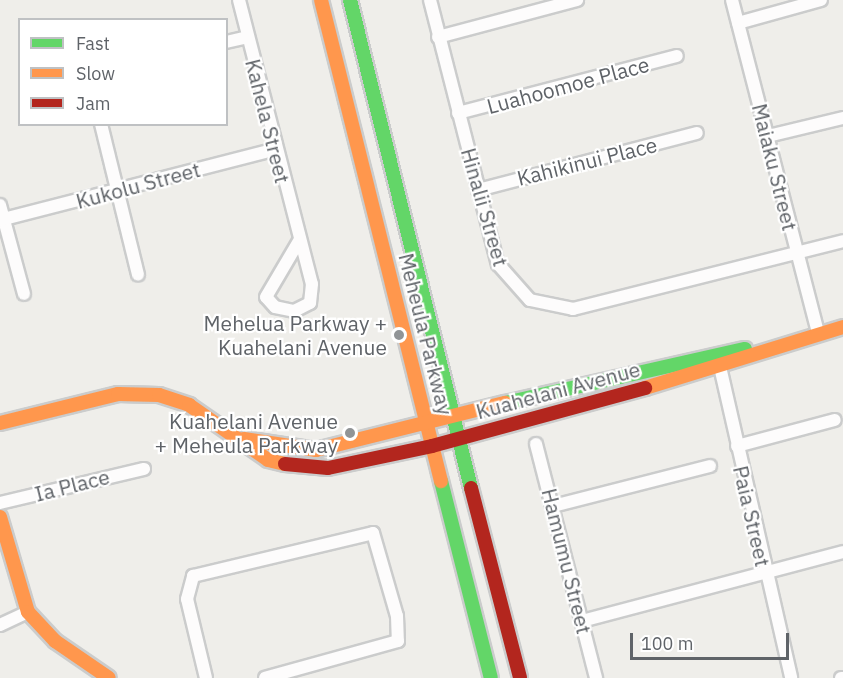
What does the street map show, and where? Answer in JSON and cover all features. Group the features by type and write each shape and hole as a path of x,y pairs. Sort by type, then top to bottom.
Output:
{"street":[{"name":"Kahela Street","path":"239,0 247,37 276,149 299,241 312,295 304,310 294,311 275,307 266,297 299,241"},
{"name":"Meheula Parkway","path":"321,0 491,678"},
{"name":"Meheula Parkway","path":"350,0 452,419 520,678"},
{"name":"Hinalii Street","path":"430,0 478,190 506,278 530,300 548,308 594,305 843,241"},
{"path":"438,37 577,0"},
{"name":"Maiaku Street","path":"732,0 818,333"},
{"path":"738,23 821,0"},
{"path":"228,42 247,37"},
{"name":"Luahoomoe Place","path":"458,113 677,56"},
{"path":"768,136 843,118"},
{"path":"102,126 138,275"},
{"name":"Kahikinui Place","path":"478,190 696,133"},
{"name":"Kukolu Street","path":"2,220 276,149"},
{"path":"0,206 24,294"},
{"name":"Kuahelani Avenue","path":"0,423 118,394 159,394 189,405 240,438 268,460 306,469 432,446 719,360 843,327"},
{"name":"Kuahelani Avenue","path":"240,438 316,450 719,360"},
{"name":"Paia Street","path":"719,360 736,446 791,678"},
{"path":"736,446 835,420"},
{"name":"Hamumu Street","path":"536,444 596,678"},
{"path":"553,506 710,466"},
{"name":"Ia Place","path":"0,503 144,469"},
{"path":"0,517 28,612 55,641 109,678"},
{"path":"206,678 187,598 193,576 373,533 397,616 398,641 265,678"},
{"path":"582,621 843,552"},
{"path":"0,625 28,612"}],"traffic: fast":[{"path":"350,0 471,488"},
{"path":"505,403 745,349"},
{"path":"441,481 491,678"}],"traffic: slow":[{"path":"321,0 441,481"},
{"path":"645,388 843,327"},
{"path":"0,423 118,394 159,395 189,405 268,460 285,464"},
{"path":"244,439 316,450 505,403"},
{"path":"0,517 28,612 55,641 109,678"}],"traffic: jam":[{"path":"285,464 328,468 432,446 645,388"},
{"path":"471,488 520,678"}],"place":[{"name":"Mehelua Parkway + Kuahelani Avenue","path":"399,335"},
{"name":"Kuahelani Avenue + Meheula Parkway","path":"350,433"}]}
